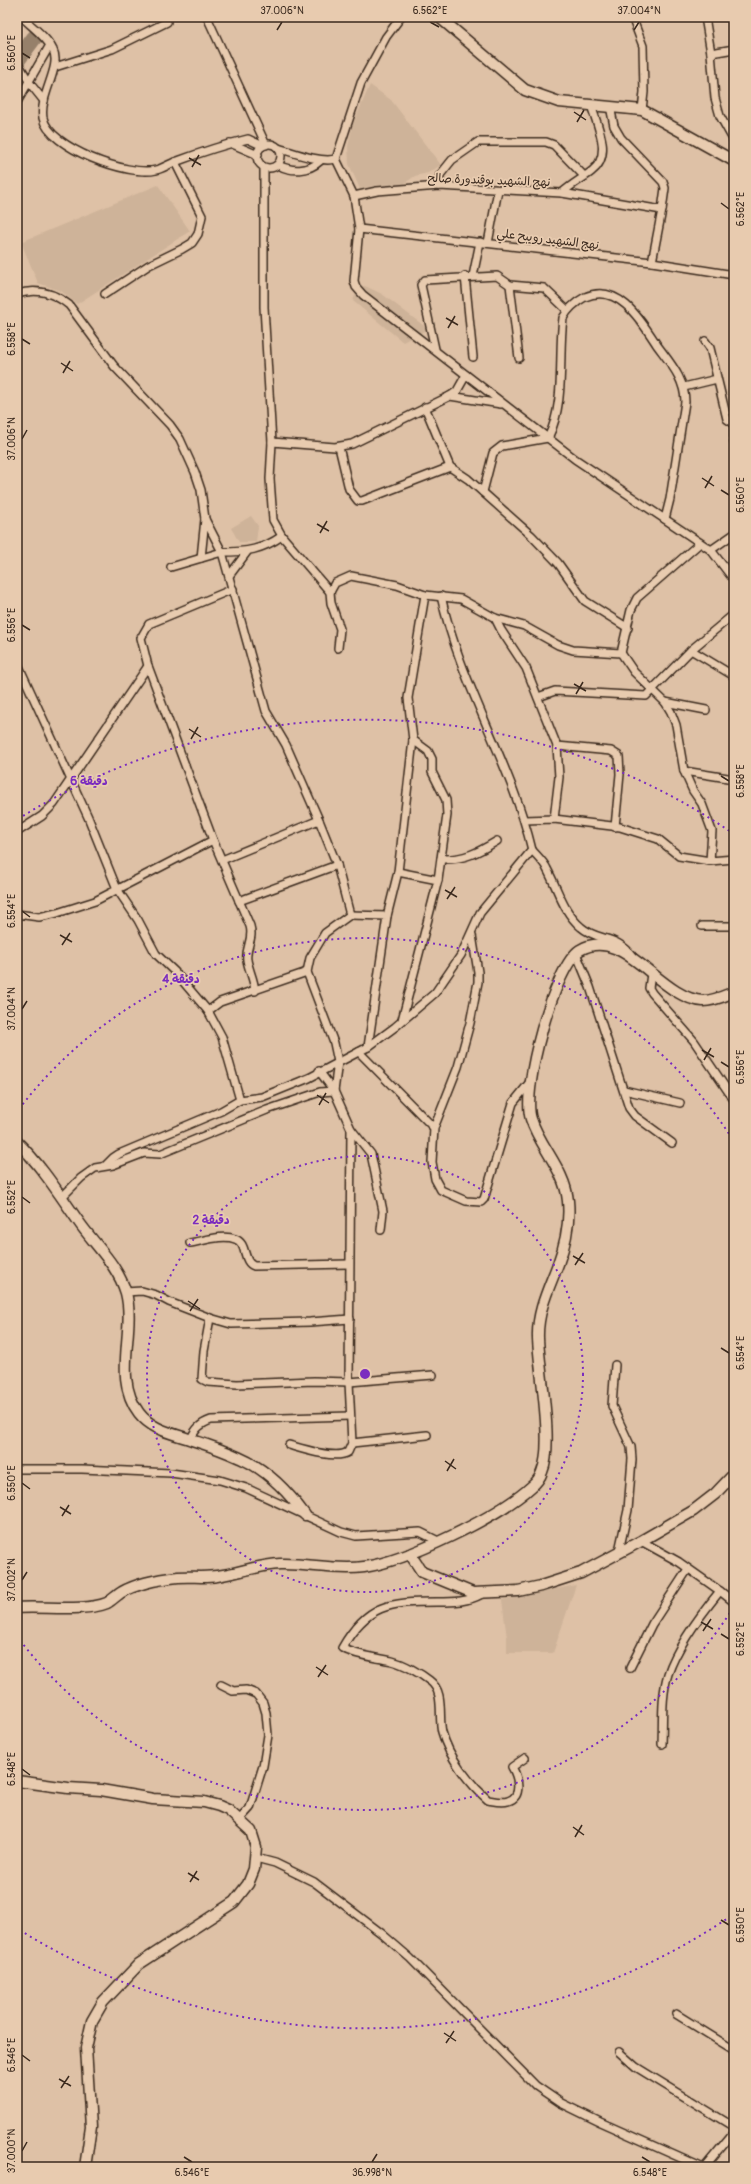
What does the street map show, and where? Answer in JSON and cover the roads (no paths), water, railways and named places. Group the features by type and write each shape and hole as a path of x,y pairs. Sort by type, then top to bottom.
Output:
{"main road":[{"path":"439,17 525,90 559,102 642,110 734,161"},
{"path":"17,1608 50,1606 85,1608 107,1603 123,1592 142,1584 165,1579 214,1576 282,1564 332,1569 363,1567 387,1563 438,1541 492,1514 529,1490 538,1480 545,1461 546,1443 538,1326 539,1316 560,1261 568,1224 568,1200 557,1168 530,1117 530,1082 535,1055 556,988 569,962 576,953 595,944 606,945 633,957 651,974 683,996 708,1002 734,992"},
{"path":"17,1142 28,1153 119,1275 125,1292 128,1311 127,1391 132,1403 140,1414 152,1425 163,1432 190,1439 240,1458 253,1465 285,1491 305,1515"},
{"path":"410,1554 422,1572 467,1591 518,1591 566,1579 641,1541 693,1511 715,1494 734,1474"},
{"path":"17,1781 68,1788 101,1790 153,1799 204,1802 228,1810 251,1831 256,1847 254,1868 248,1884 234,1902 139,1964 103,2002 92,2021 86,2048 90,2128 85,2167"}],"street":[{"path":"22,17 48,42 54,51 55,67 46,90 43,118 50,130 68,147 81,154 116,166 155,171 230,143 248,139 264,146 274,145 278,148 320,161 336,160"},
{"path":"207,17 264,146"},
{"path":"401,17 383,42 361,83 336,160 354,196 358,229 354,272 356,288 363,295 435,349 503,405 596,474 711,550 734,580"},
{"path":"632,17 643,46 644,92 642,110"},
{"path":"704,17 711,52 715,98 720,116 734,141"},
{"path":"55,67 112,50 167,22"},
{"path":"17,102 48,42"},
{"path":"711,52 734,49"},
{"path":"19,63 44,101"},
{"name":"نهج الشهيد بوقندورة صالح","path":"354,196 377,192 439,186 562,193 596,168 602,156 604,145 591,105"},
{"path":"610,106 614,126 621,138 663,182 664,188 662,210 652,262"},
{"path":"439,186 440,175 452,160 478,142 546,142 554,145 584,176"},
{"path":"230,143 253,155 258,155"},
{"path":"264,146 258,155 258,160 264,168 264,307 272,442 270,480 273,520 282,536 330,592"},
{"path":"264,168 271,168 278,165 281,158 278,148"},
{"path":"278,165 287,169 313,168 320,161"},
{"path":"105,294 149,265 182,250 192,243 198,234 202,216 176,162"},
{"path":"488,243 498,190"},
{"path":"562,193 662,210"},
{"name":"نهج الشهيد رويبح علي","path":"358,229 652,262 734,275"},
{"path":"473,276 480,242"},
{"path":"435,349 421,285 425,280 465,276 497,276 510,285 544,288 567,310"},
{"path":"465,276 474,357"},
{"path":"510,285 519,358"},
{"path":"17,294 38,291 60,298 69,305 114,366 170,425 180,439 195,472 201,490 205,519 201,558"},
{"path":"548,438 555,423 560,382 563,318 567,310 591,295 601,294 622,301 644,327 684,387 685,402 670,499 665,519"},
{"path":"705,342 710,348 726,419 730,421 734,420 734,442"},
{"path":"272,442 339,447 352,444 450,396 457,390 466,375"},
{"path":"684,387 717,379"},
{"path":"450,396 503,405"},
{"path":"425,407 450,467 483,492 526,530 558,563 585,601 628,628"},
{"path":"483,492 493,453 502,446 548,438"},
{"path":"339,447 349,489 358,501 362,501 450,467"},
{"path":"205,519 222,552 266,711 286,745 319,820 337,865 350,915"},
{"path":"711,550 734,534"},
{"path":"171,567 222,552 246,552 273,542 282,536"},
{"path":"621,653 631,610 637,598 700,543"},
{"path":"229,576 246,552"},
{"path":"338,648 340,629 331,603 330,592 335,583 351,576 397,585 425,595 461,599 495,618 524,626 558,645 573,650 621,653"},
{"path":"233,589 149,624 141,638 148,666 213,840 252,935 247,950 247,961 253,977 255,991"},
{"path":"368,1047 387,916 398,872 413,740 408,698 425,595"},
{"path":"441,596 454,644 525,820 532,850 547,868 562,903 572,918 582,928 590,933 620,943 627,948 633,957"},
{"path":"538,697 555,691 638,697 646,696 691,650 734,614"},
{"path":"495,618 501,630 526,668 556,746 559,777 554,819"},
{"path":"691,650 734,676"},
{"path":"621,653 634,672 665,702 676,725 684,770 693,791 702,804 712,831 710,861"},
{"path":"17,662 70,779 117,889 138,920 156,954 175,972 208,1011 222,1037 240,1100"},
{"path":"17,832 42,816 54,804 148,666"},
{"path":"665,702 706,710"},
{"path":"402,1020 432,909 438,880 447,815 446,800 432,772 432,759 428,751 413,740"},
{"path":"556,746 611,750 619,756 620,774 615,827"},
{"path":"684,770 734,778"},
{"path":"525,820 554,819 615,827 658,839 679,856 710,861 734,860"},
{"path":"222,860 319,820"},
{"path":"17,914 39,917 58,913 95,901 213,840"},
{"path":"441,859 453,860 475,854 496,841"},
{"path":"106,1165 120,1154 214,1114 240,1100 262,1097 309,1078 319,1071 368,1047 436,993 452,970 472,935 480,913 532,850"},
{"path":"239,901 337,865"},
{"path":"398,872 438,880"},
{"path":"334,1091 338,1062 334,1043 307,972 310,958 325,933 350,915 387,916"},
{"path":"702,926 734,926"},
{"path":"472,935 478,972 470,1022 458,1067 434,1128 432,1162 435,1179 441,1190 466,1201 481,1202 486,1196 489,1178 513,1103 530,1082"},
{"path":"576,953 590,987 632,1113 672,1143"},
{"path":"208,1011 220,1002 307,972"},
{"path":"651,974 649,988 652,993 694,1041 734,1100"},
{"path":"359,1052 434,1128"},
{"path":"319,1071 334,1091 351,1130 371,1154 383,1211 381,1230"},
{"path":"624,1090 680,1103"},
{"path":"61,1198 81,1178 95,1168 106,1165 113,1166 144,1153 160,1154 267,1110 320,1092 334,1091"},
{"path":"262,1097 267,1110"},
{"path":"289,1445 324,1454 339,1455 348,1452 352,1443 349,1382 351,1130"},
{"path":"190,1243 224,1238 235,1239 241,1243 248,1262 254,1266 349,1264"},
{"path":"125,1292 142,1291 151,1293 210,1318 231,1324 350,1319"},
{"path":"210,1318 204,1351 202,1379 208,1382 237,1384 314,1381 349,1382 433,1375"},
{"path":"615,1365 612,1406 631,1447 632,1459 628,1510 619,1552"},
{"path":"190,1439 195,1429 204,1422 211,1420 350,1416"},
{"path":"352,1443 428,1435"},
{"path":"17,1469 82,1469 171,1473 220,1480 246,1488 305,1515 325,1527 356,1536 420,1532 438,1541"},
{"path":"641,1541 688,1569 734,1602"},
{"path":"630,1668 652,1624 688,1569"},
{"path":"662,1744 664,1694 668,1674 688,1637 720,1591"},
{"path":"486,1592 471,1599 457,1602 403,1604 379,1608 365,1616 342,1648 356,1654 394,1662 430,1681 438,1688 442,1731 450,1750 461,1770 488,1800 506,1802 512,1799 516,1794 518,1782 512,1767 525,1758"},
{"path":"221,1685 233,1691 246,1690 256,1694 263,1703 266,1713 268,1736 263,1766 250,1808 239,1820"},
{"path":"256,1858 275,1863 309,1879 375,1929 410,1958 536,2086 562,2103 600,2122 701,2167"},
{"path":"676,2014 734,2050"},
{"path":"619,2052 636,2067 734,2127"},
{"path":"705,2167 734,2132"}],"waterway":[{"path":"17,61 34,38"}]}
